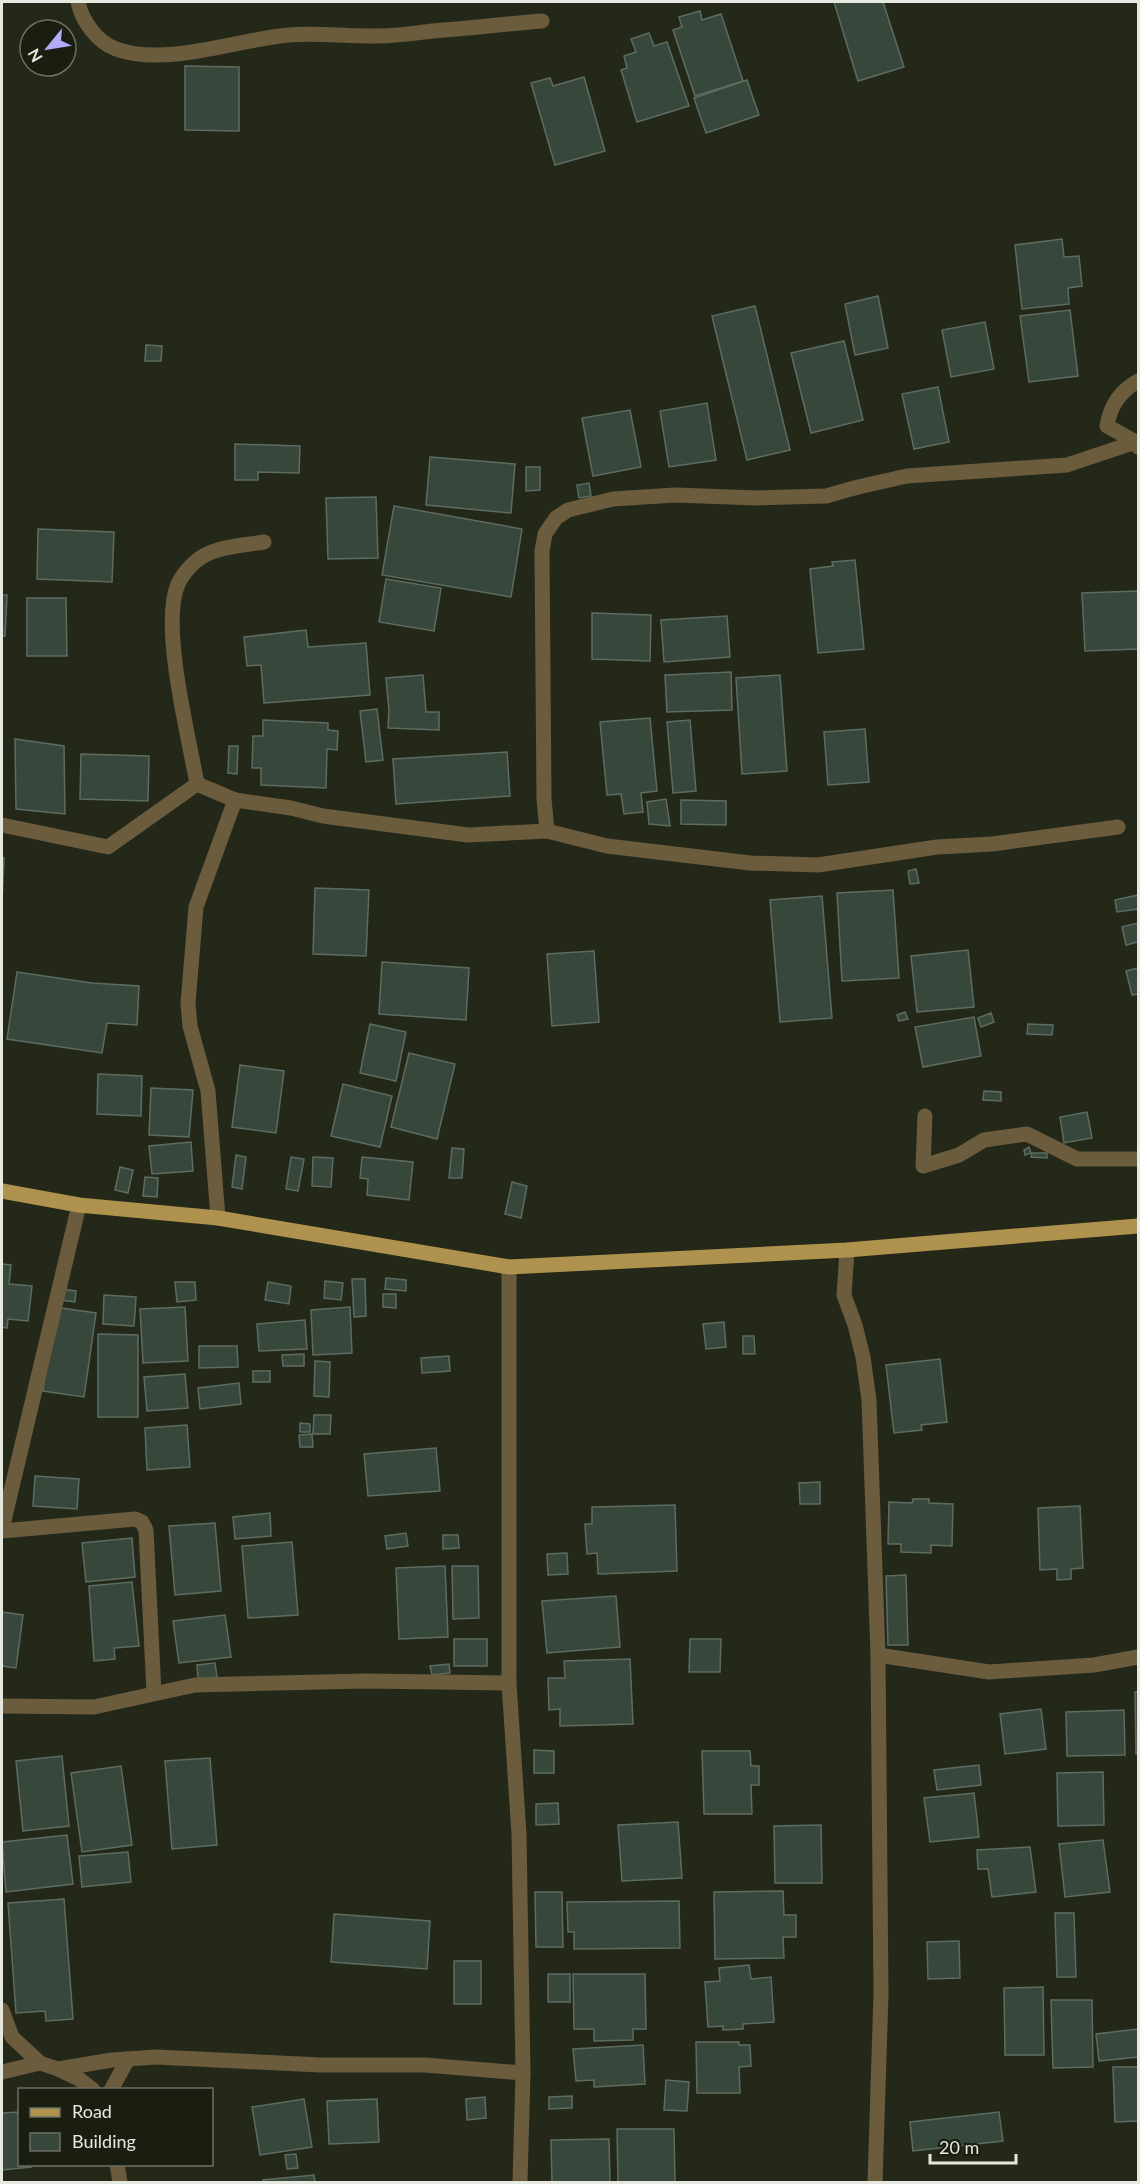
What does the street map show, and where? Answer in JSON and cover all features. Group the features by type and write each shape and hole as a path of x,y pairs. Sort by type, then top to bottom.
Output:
{"main road":[{"path":"2,1191 79,1205 218,1218 509,1267 847,1250 1138,1226"}],"street":[{"path":"78,2 89,27 101,40 114,49 150,55 184,54 243,41 289,35 379,36 543,21"},
{"path":"1137,446 1107,426 1109,413 1118,397 1138,381"},
{"path":"547,831 544,799 542,551 545,534 556,518 568,510 613,499 675,495 757,498 826,496 907,476 1067,465 1137,446"},
{"path":"197,784 175,665 172,609 178,583 195,561 216,551 264,542"},
{"path":"197,784 235,800 291,808 323,816 468,835 547,831 607,846 750,863 818,865 916,849 992,844 1118,827"},
{"path":"2,825 108,847 197,784"},
{"path":"218,1218 208,1091 190,1026 188,1003 196,907 235,800"},
{"path":"924,1116 924,1166 959,1155 984,1140 1027,1134 1077,1159 1138,1159"},
{"path":"79,1205 2,1530 135,1519 142,1522 146,1530 154,1693"},
{"path":"847,1250 844,1295 863,1357 868,1400 878,1655 881,1994 875,2182"},
{"path":"509,1267 508,1683 519,1834 523,2073 520,2182"},
{"path":"878,1655 989,1672 1094,1665 1138,1657"},
{"path":"2,1706 93,1707 195,1685 366,1681 508,1683"},
{"path":"2,2010 12,2037 40,2063 79,2079 90,2088"},
{"path":"58,2069 86,2063 156,2057 320,2065 425,2065 523,2073"},
{"path":"112,2088 128,2059"},
{"path":"2,2072 40,2063"},
{"path":"117,2166 120,2182"}],"building":[{"path":"834,2 883,2 904,67 858,81"},
{"path":"700,11 702,20 721,14 743,81 695,96 673,30 682,27 679,17"},
{"path":"649,33 654,46 667,42 689,106 637,122 621,70 627,68 624,56 636,52 631,39"},
{"path":"185,66 239,67 239,131 185,130"},
{"path":"584,77 605,151 555,165 531,83 550,78 553,86"},
{"path":"747,80 759,115 706,133 694,98"},
{"path":"1062,239 1064,257 1079,256 1082,286 1068,288 1069,304 1022,309 1015,245"},
{"path":"878,296 888,348 855,355 845,304"},
{"path":"755,306 790,450 747,460 712,316"},
{"path":"1070,310 1078,376 1029,382 1020,316"},
{"path":"985,322 994,369 951,377 942,330"},
{"path":"844,341 863,420 811,433 791,353"},
{"path":"146,345 162,346 161,361 145,361"},
{"path":"938,387 949,442 914,449 902,394"},
{"path":"707,403 716,460 669,467 660,411"},
{"path":"630,410 641,467 593,476 582,418"},
{"path":"235,444 300,446 299,473 258,472 258,480 235,480"},
{"path":"430,457 515,464 511,513 426,505"},
{"path":"526,467 540,467 540,490 526,491"},
{"path":"589,483 591,496 579,498 577,485"},
{"path":"376,497 378,558 328,559 326,498"},
{"path":"394,506 522,529 511,597 382,575"},
{"path":"38,529 114,532 112,582 37,579"},
{"path":"855,560 864,649 818,653 810,569 833,566 832,562"},
{"path":"386,579 441,588 434,631 379,622"},
{"path":"1138,591 1138,649 1085,651 1082,593"},
{"path":"2,595 7,595 5,636 2,636"},
{"path":"27,598 66,598 67,656 27,656"},
{"path":"592,613 651,615 650,661 592,659"},
{"path":"727,616 730,657 664,662 661,620"},
{"path":"306,630 308,647 366,643 370,695 264,703 261,665 247,666 244,637"},
{"path":"731,672 732,710 667,712 665,675"},
{"path":"423,675 426,712 439,712 439,730 388,728 386,678"},
{"path":"780,675 787,771 742,774 736,678"},
{"path":"377,709 383,760 366,762 360,711"},
{"path":"650,718 657,791 641,793 643,812 624,814 621,794 607,795 600,722"},
{"path":"263,720 328,723 328,730 338,731 337,750 327,749 326,788 261,785 261,768 252,768 253,736 263,736"},
{"path":"690,720 696,791 673,793 667,722"},
{"path":"865,729 869,782 828,785 824,732"},
{"path":"15,739 64,746 65,814 16,809"},
{"path":"229,746 238,746 237,774 228,773"},
{"path":"507,752 510,796 396,804 393,759"},
{"path":"81,754 149,756 148,801 80,799"},
{"path":"666,799 670,826 649,824 647,802"},
{"path":"681,800 726,801 726,825 681,824"},
{"path":"2,858 4,858 2,903"},
{"path":"916,869 919,883 910,884 908,871"},
{"path":"315,888 369,890 366,956 313,954"},
{"path":"893,890 899,978 842,981 837,893"},
{"path":"1138,895 1138,909 1117,912 1115,900"},
{"path":"822,896 832,1018 780,1022 770,900"},
{"path":"1138,923 1138,942 1126,945 1122,927"},
{"path":"968,950 974,1007 917,1012 911,956"},
{"path":"594,951 599,1022 552,1026 547,954"},
{"path":"382,962 469,968 466,1020 379,1014"},
{"path":"1138,968 1138,994 1132,995 1126,971"},
{"path":"17,972 92,983 139,986 137,1025 107,1023 102,1053 7,1039"},
{"path":"905,1012 908,1019 899,1021 897,1015"},
{"path":"991,1013 994,1022 981,1027 978,1018"},
{"path":"974,1017 981,1056 923,1067 915,1027"},
{"path":"370,1024 406,1032 396,1081 360,1073"},
{"path":"1028,1024 1053,1025 1052,1035 1027,1034"},
{"path":"409,1053 455,1064 437,1139 391,1127"},
{"path":"240,1065 284,1071 276,1133 232,1127"},
{"path":"98,1074 142,1076 141,1116 97,1114"},
{"path":"343,1084 392,1096 380,1147 331,1136"},
{"path":"151,1088 193,1090 189,1137 149,1135"},
{"path":"984,1091 1001,1092 1001,1101 983,1100"},
{"path":"1087,1112 1092,1138 1064,1143 1060,1117"},
{"path":"191,1142 193,1171 152,1174 149,1146"},
{"path":"1029,1147 1031,1153 1025,1155 1024,1150"},
{"path":"452,1148 464,1149 462,1178 449,1178"},
{"path":"1032,1153 1047,1153 1047,1158 1031,1157"},
{"path":"236,1155 246,1157 242,1189 232,1187"},
{"path":"291,1157 304,1159 298,1191 286,1189"},
{"path":"313,1157 333,1158 331,1187 312,1186"},
{"path":"362,1157 413,1162 409,1200 367,1195 368,1179 360,1178"},
{"path":"120,1167 133,1170 128,1193 115,1190"},
{"path":"145,1177 158,1178 157,1197 143,1196"},
{"path":"512,1182 527,1186 521,1218 505,1214"},
{"path":"2,1264 11,1265 9,1284 32,1286 28,1321 8,1319 7,1328 2,1327"},
{"path":"386,1278 406,1280 406,1291 385,1289"},
{"path":"352,1279 365,1279 366,1316 354,1317"},
{"path":"325,1281 343,1283 341,1300 324,1298"},
{"path":"175,1282 195,1282 196,1300 177,1302"},
{"path":"268,1282 291,1286 289,1304 265,1300"},
{"path":"61,1289 76,1291 75,1302 60,1300"},
{"path":"383,1294 396,1294 396,1308 383,1307"},
{"path":"104,1295 136,1297 134,1326 103,1324"},
{"path":"54,1307 96,1313 84,1397 43,1391"},
{"path":"185,1307 188,1361 143,1363 140,1309"},
{"path":"350,1307 352,1353 313,1355 311,1310"},
{"path":"305,1320 307,1349 259,1351 257,1324"},
{"path":"724,1322 726,1347 706,1349 703,1324"},
{"path":"98,1334 138,1335 138,1417 98,1417"},
{"path":"743,1336 754,1336 755,1354 743,1354"},
{"path":"199,1346 237,1346 238,1367 199,1368"},
{"path":"304,1354 304,1366 283,1366 282,1355"},
{"path":"449,1356 450,1371 422,1373 421,1358"},
{"path":"940,1359 947,1422 921,1425 922,1430 894,1433 886,1365"},
{"path":"315,1361 330,1362 329,1397 314,1396"},
{"path":"253,1371 270,1371 270,1382 253,1382"},
{"path":"185,1374 188,1408 147,1411 144,1377"},
{"path":"239,1383 241,1404 200,1409 198,1388"},
{"path":"314,1415 331,1415 330,1434 313,1434"},
{"path":"300,1423 310,1424 310,1432 300,1432"},
{"path":"187,1425 190,1467 147,1470 145,1428"},
{"path":"312,1434 313,1447 300,1447 299,1435"},
{"path":"436,1448 440,1491 368,1496 364,1454"},
{"path":"35,1476 79,1479 77,1509 33,1506"},
{"path":"820,1482 820,1504 800,1504 799,1483"},
{"path":"913,1499 929,1499 929,1503 953,1504 952,1546 931,1545 931,1553 901,1552 901,1544 888,1544 889,1502 912,1503"},
{"path":"675,1505 677,1571 598,1574 597,1553 587,1554 585,1524 592,1524 592,1507"},
{"path":"1080,1506 1083,1568 1071,1569 1071,1579 1057,1580 1057,1569 1040,1570 1038,1508"},
{"path":"270,1513 271,1536 235,1539 233,1517"},
{"path":"215,1523 221,1591 175,1595 169,1526"},
{"path":"406,1533 408,1546 387,1549 385,1536"},
{"path":"443,1535 458,1535 459,1548 443,1549"},
{"path":"132,1538 135,1577 86,1582 82,1543"},
{"path":"292,1542 298,1615 248,1618 242,1546"},
{"path":"567,1553 568,1574 548,1575 547,1554"},
{"path":"445,1566 448,1637 399,1639 396,1568"},
{"path":"452,1566 478,1566 479,1618 453,1619"},
{"path":"906,1575 908,1645 888,1645 886,1576"},
{"path":"132,1582 139,1646 114,1648 115,1659 94,1661 89,1586"},
{"path":"616,1596 620,1647 547,1653 542,1601"},
{"path":"2,1612 23,1615 16,1668 2,1666"},
{"path":"225,1615 231,1657 179,1663 173,1621"},
{"path":"454,1639 487,1639 487,1666 454,1666"},
{"path":"690,1639 721,1639 720,1672 689,1672"},
{"path":"630,1659 633,1724 560,1726 560,1709 549,1710 548,1678 565,1678 564,1661"},
{"path":"215,1663 217,1677 198,1679 197,1665"},
{"path":"449,1664 450,1673 432,1675 430,1666"},
{"path":"1135,1692 1138,1692 1138,1754 1136,1754"},
{"path":"1041,1709 1046,1749 1005,1754 1000,1714"},
{"path":"1124,1710 1125,1755 1067,1756 1066,1712"},
{"path":"534,1750 554,1751 554,1773 534,1773"},
{"path":"702,1751 750,1751 751,1766 759,1766 759,1785 751,1785 752,1814 704,1814"},
{"path":"62,1756 69,1826 23,1831 16,1761"},
{"path":"210,1758 217,1845 172,1849 165,1761"},
{"path":"979,1765 981,1785 937,1790 934,1770"},
{"path":"121,1766 132,1845 82,1852 71,1773"},
{"path":"1103,1772 1104,1825 1058,1826 1057,1773"},
{"path":"974,1793 979,1837 930,1842 924,1798"},
{"path":"558,1803 559,1824 536,1825 536,1804"},
{"path":"678,1822 682,1878 622,1881 618,1825"},
{"path":"821,1825 822,1883 775,1883 774,1826"},
{"path":"67,1835 73,1884 6,1892 2,1842"},
{"path":"1103,1840 1110,1892 1065,1897 1059,1844"},
{"path":"1030,1847 1036,1892 992,1897 988,1869 978,1869 977,1850"},
{"path":"128,1852 131,1882 82,1887 79,1856"},
{"path":"783,1891 784,1915 796,1915 796,1937 783,1937 784,1958 715,1959 714,1892"},
{"path":"535,1892 562,1892 563,1947 536,1947"},
{"path":"64,1899 73,2019 46,2021 45,2011 16,2013 8,1903"},
{"path":"679,1901 680,1948 574,1949 574,1932 568,1932 567,1902"},
{"path":"1055,1913 1074,1913 1076,1977 1057,1977"},
{"path":"334,1914 430,1921 427,1969 331,1962"},
{"path":"959,1941 960,1978 928,1979 927,1942"},
{"path":"454,1961 481,1961 481,2004 454,2004"},
{"path":"749,1965 751,1979 771,1977 774,2022 743,2024 743,2029 723,2030 723,2026 708,2027 705,1982 720,1981 719,1968"},
{"path":"548,1974 570,1974 570,2002 548,2002"},
{"path":"573,1974 645,1974 646,2029 633,2029 633,2040 594,2041 594,2029 574,2029"},
{"path":"1043,1987 1044,2055 1005,2055 1004,1988"},
{"path":"1051,2000 1092,2000 1093,2067 1053,2068"},
{"path":"1138,2029 1138,2057 1099,2061 1096,2034"},
{"path":"696,2042 739,2042 739,2045 750,2045 751,2066 739,2067 740,2093 697,2093"},
{"path":"643,2045 645,2084 594,2087 594,2080 576,2081 573,2049"},
{"path":"1113,2067 1138,2067 1138,2121 1115,2122"},
{"path":"666,2080 689,2082 687,2111 664,2110"},
{"path":"572,2096 572,2108 549,2109 549,2097"},
{"path":"485,2097 486,2118 467,2120 466,2099"},
{"path":"304,2099 312,2147 260,2155 252,2107"},
{"path":"377,2099 379,2142 329,2144 327,2101"},
{"path":"18,2112 18,2166 31,2167 2,2170 2,2113"},
{"path":"999,2112 1003,2141 913,2151 910,2122"},
{"path":"617,2129 674,2129 675,2182 618,2182"},
{"path":"609,2139 610,2182 552,2182 551,2140"},
{"path":"296,2154 298,2168 287,2169 285,2155"},
{"path":"314,2175 315,2182 263,2182 263,2180"}]}
